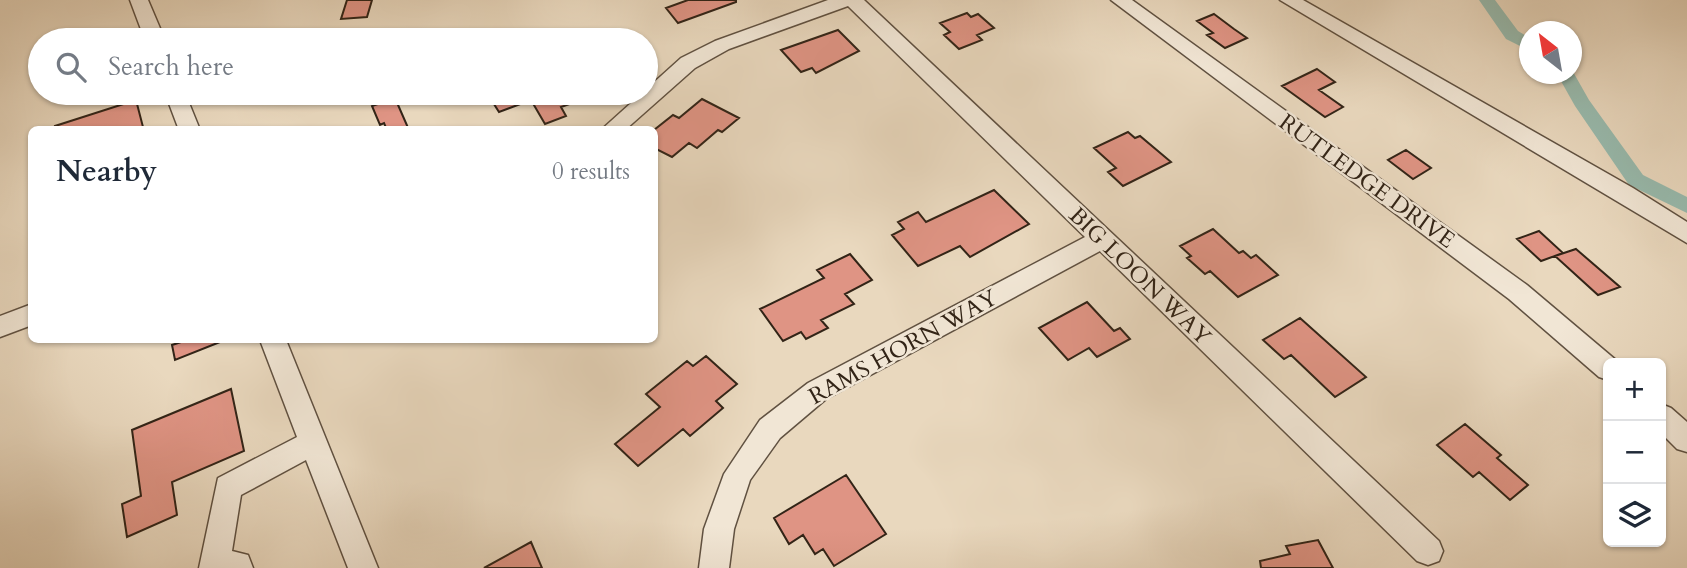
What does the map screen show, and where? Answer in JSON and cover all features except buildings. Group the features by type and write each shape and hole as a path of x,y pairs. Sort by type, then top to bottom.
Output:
{"street":[{"path":"139,0 150,28"},
{"path":"658,89 688,63 722,45 846,0"},
{"name":"BIG LOON WAY","path":"853,0 1428,551"},
{"name":"RUTLEDGE DRIVE","path":"1120,0 1518,292 1603,365"},
{"path":"1289,0 1625,194 1687,234"},
{"path":"180,105 188,126"},
{"path":"616,126 640,105"},
{"name":"RAMS HORN WAY","path":"714,568 719,529 738,474 770,429 817,391 1102,239"},
{"path":"0,327 28,316"},
{"path":"273,343 363,568"},
{"path":"1666,421 1687,440"},
{"path":"215,568 228,487 313,443"},
{"path":"225,568 237,565 238,568"}],"waterway":[{"path":"1487,0 1512,35 1519,39"},
{"path":"1571,84 1636,180 1687,206"}]}
